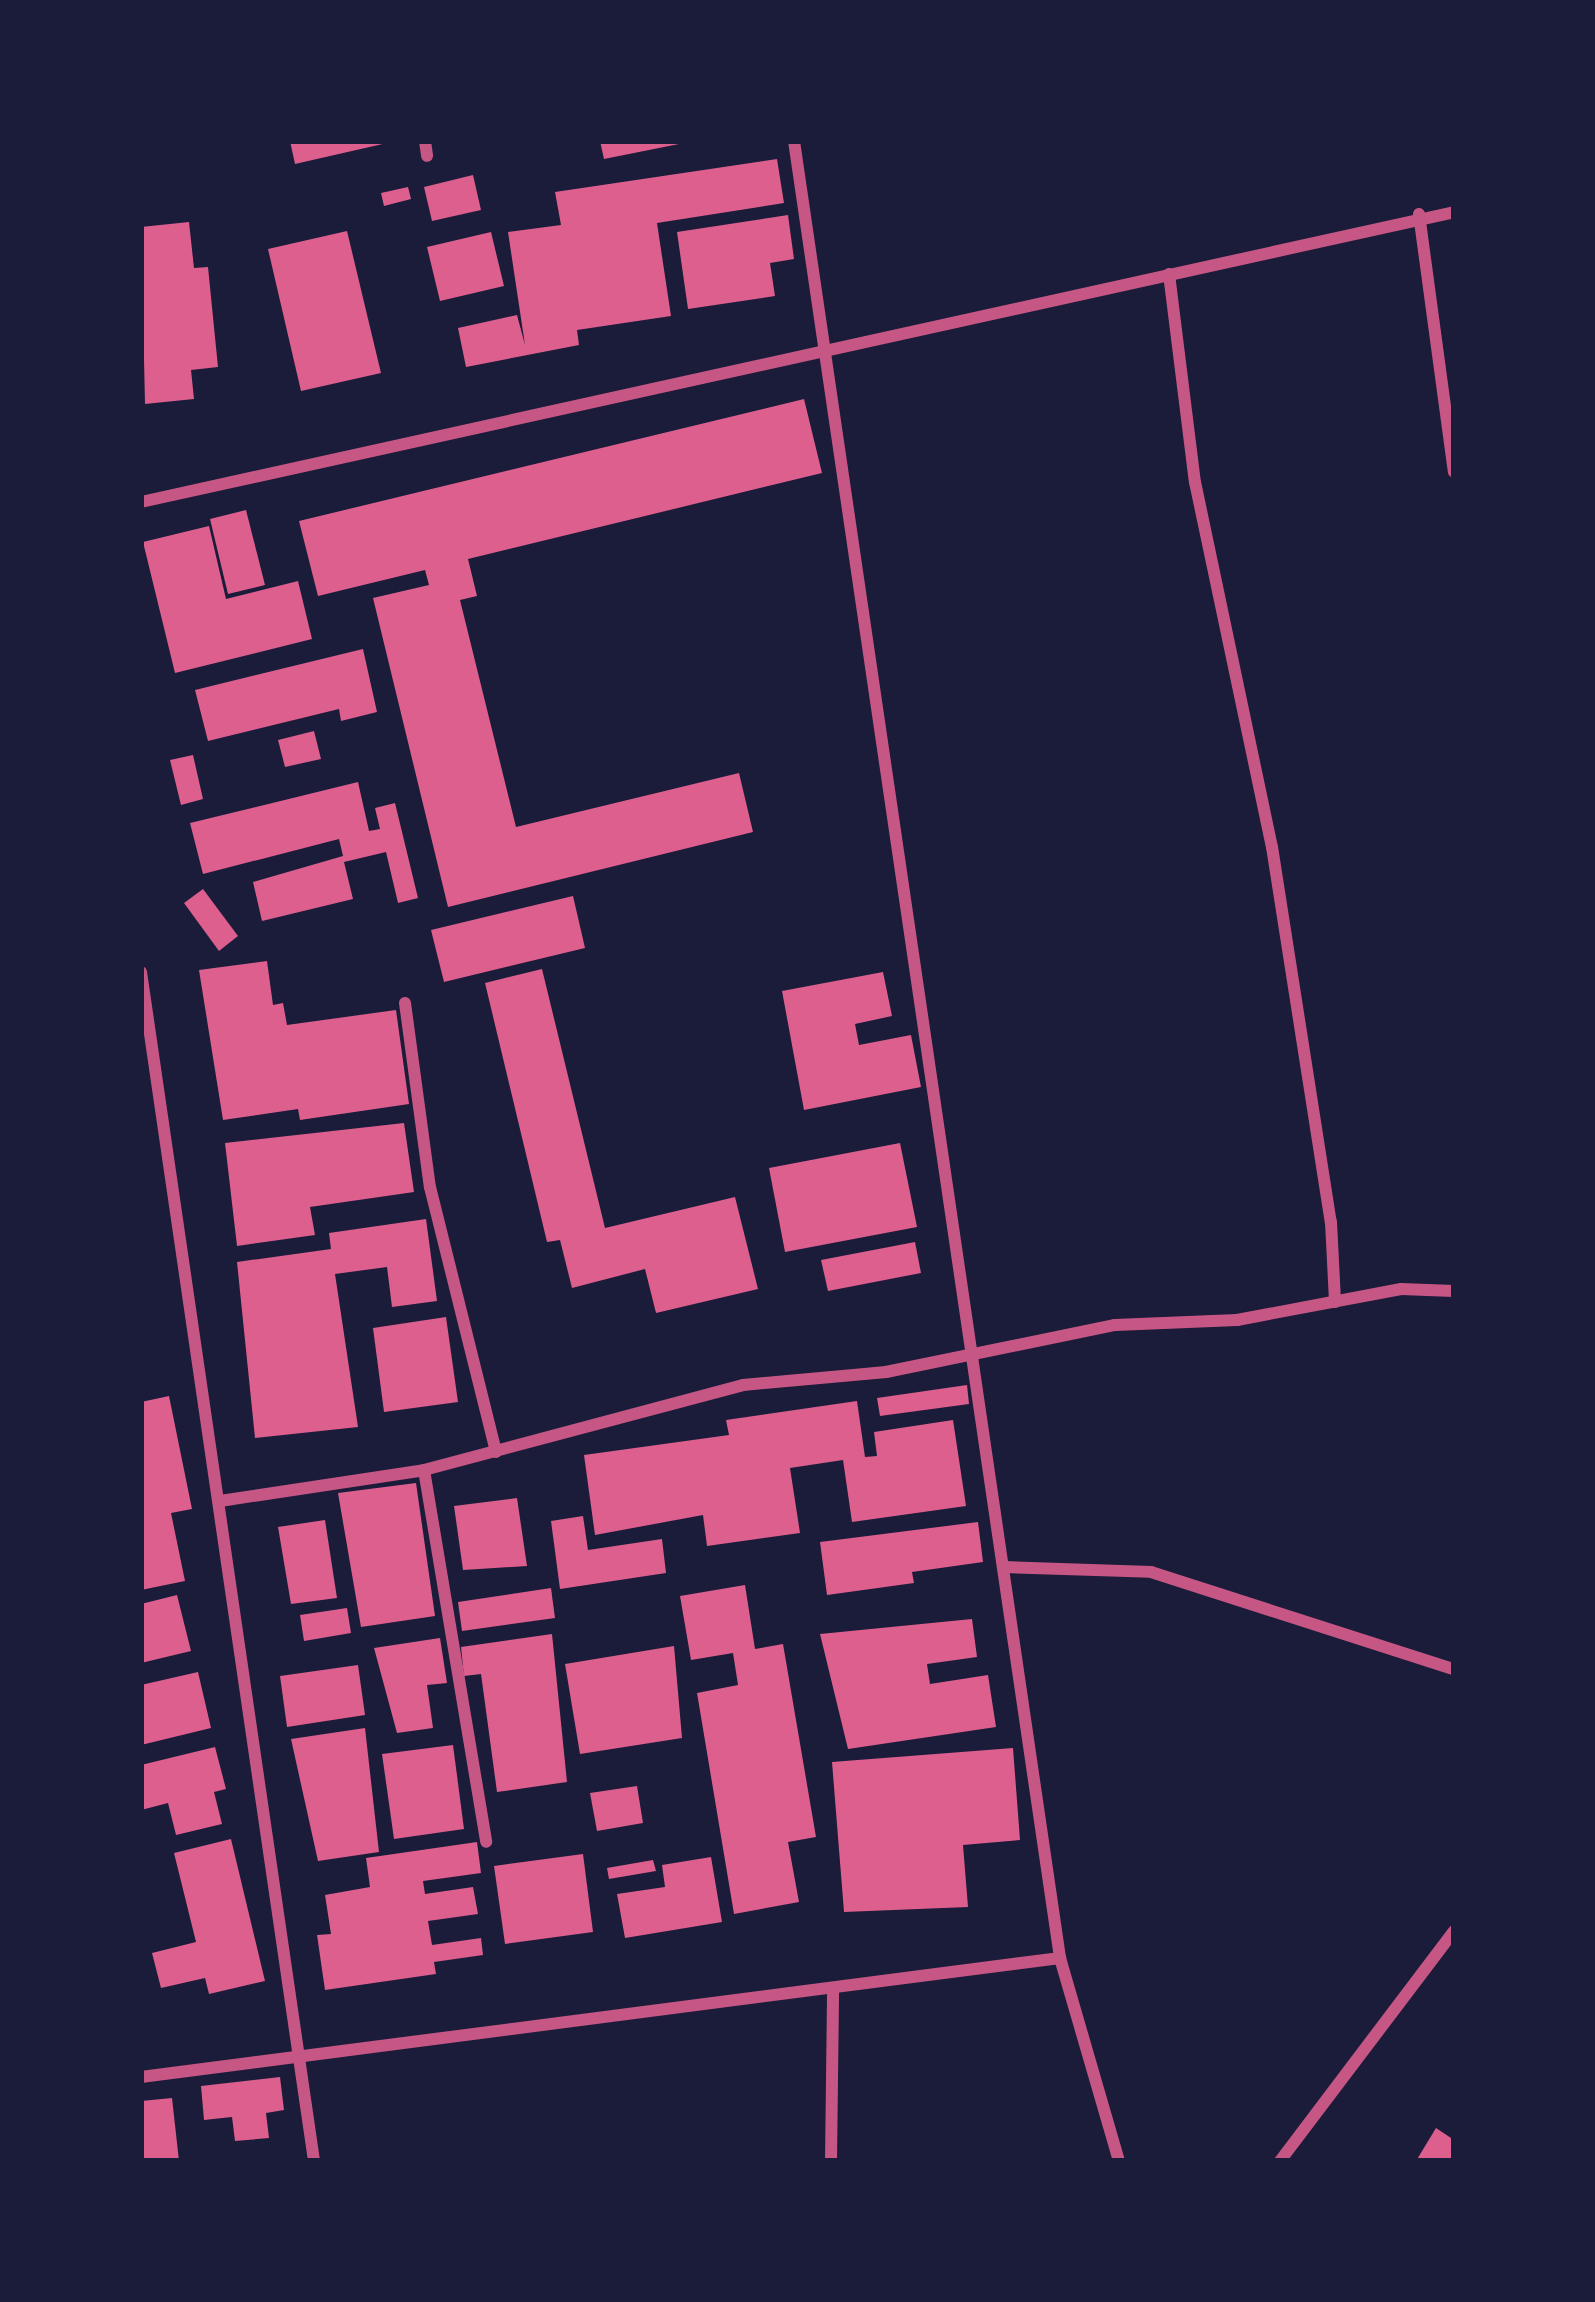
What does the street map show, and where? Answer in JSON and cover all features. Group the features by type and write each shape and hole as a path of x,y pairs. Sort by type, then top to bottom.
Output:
{"street":[{"path":"794,141 830,352 1060,1958 1119,2161"},
{"path":"141,502 830,352 1419,214 1454,212"},
{"path":"1419,214 1454,472"},
{"path":"1169,274 1196,482 1272,847 1331,1222 1335,1302"},
{"path":"141,972 314,2161"},
{"path":"405,1004 430,1187 496,1452"},
{"path":"220,1501 424,1470 743,1385 886,1372 973,1350 1114,1324 1237,1321 1401,1289 1454,1291"},
{"path":"424,1470 486,1842"},
{"path":"1004,1567 1151,1572 1454,1669"},
{"path":"1280,2161 1454,1931"},
{"path":"141,2077 1060,1958"},
{"path":"831,2161 833,1989"}],"building":[{"path":"290,141 387,141 387,143 295,164"},
{"path":"600,141 684,141 684,143 604,159"},
{"path":"777,159 784,203 657,223 671,316 577,330 579,345 466,367 458,328 517,315 525,345 508,232 561,225 555,192"},
{"path":"473,175 481,210 432,221 424,187"},
{"path":"408,187 411,199 384,206 381,193"},
{"path":"788,215 794,259 770,263 775,296 688,309 677,232"},
{"path":"189,222 194,268 208,267 218,367 191,370 194,399 145,404 141,227"},
{"path":"347,231 381,373 301,391 268,249"},
{"path":"491,232 504,286 440,301 427,247"},
{"path":"804,399 822,473 468,559 477,596 460,600 516,827 739,773 753,832 448,907 373,598 429,585 425,570 318,596 299,521"},
{"path":"246,510 265,585 228,594 210,519"},
{"path":"209,526 226,599 298,581 312,639 175,673 143,542"},
{"path":"363,649 377,712 341,721 339,709 208,741 195,690"},
{"path":"314,731 321,759 285,767 278,740"},
{"path":"193,755 203,799 181,805 170,760"},
{"path":"358,782 369,831 380,829 375,808 395,803 418,898 398,903 386,852 344,862 353,899 262,921 253,882 343,856 339,839 203,874 190,823"},
{"path":"203,889 238,936 219,951 184,903"},
{"path":"573,896 585,948 444,982 431,930"},
{"path":"267,961 273,1005 283,1003 287,1025 396,1010 409,1104 300,1120 298,1109 223,1120 199,970"},
{"path":"542,969 605,1228 735,1197 758,1289 656,1313 645,1269 572,1288 560,1240 547,1242 485,983"},
{"path":"883,972 892,1016 855,1024 859,1045 911,1035 921,1087 804,1110 782,991"},
{"path":"404,1123 414,1192 310,1207 315,1235 237,1246 225,1143"},
{"path":"900,1143 917,1227 785,1252 769,1168"},
{"path":"426,1219 437,1301 392,1307 387,1267 335,1274 358,1427 255,1438 237,1262 331,1249 329,1233"},
{"path":"915,1242 921,1273 828,1291 821,1260"},
{"path":"446,1317 458,1402 384,1412 373,1328"},
{"path":"967,1385 969,1404 880,1416 877,1398"},
{"path":"169,1396 192,1509 171,1513 185,1581 141,1590 141,1402"},
{"path":"857,1401 865,1457 877,1456 874,1432 953,1420 966,1506 852,1522 843,1460 790,1468 800,1533 707,1546 703,1515 595,1535 584,1455 729,1435 726,1420"},
{"path":"416,1483 435,1616 361,1627 338,1493"},
{"path":"517,1498 527,1566 463,1570 454,1506"},
{"path":"583,1516 588,1550 662,1539 666,1573 560,1589 551,1521"},
{"path":"325,1520 337,1598 291,1604 278,1527"},
{"path":"978,1522 983,1562 912,1572 914,1583 827,1595 820,1542"},
{"path":"745,1585 755,1649 783,1644 816,1837 788,1842 799,1902 734,1914 697,1693 738,1685 733,1653 691,1660 680,1596"},
{"path":"551,1588 555,1618 462,1631 458,1602"},
{"path":"177,1595 191,1651 141,1663 141,1604"},
{"path":"347,1608 351,1633 304,1641 300,1615"},
{"path":"972,1619 977,1657 927,1664 930,1684 988,1675 996,1727 848,1749 820,1634"},
{"path":"552,1634 567,1782 497,1792 481,1674 464,1676 461,1647"},
{"path":"440,1638 447,1683 427,1685 433,1728 397,1733 374,1648"},
{"path":"674,1646 682,1738 580,1754 565,1664"},
{"path":"358,1665 365,1715 287,1727 280,1676"},
{"path":"198,1672 211,1728 141,1745 141,1685"},
{"path":"365,1728 379,1852 318,1861 291,1739"},
{"path":"453,1745 464,1829 394,1839 382,1754"},
{"path":"215,1747 226,1789 214,1792 222,1824 176,1835 168,1803 141,1810 141,1765"},
{"path":"1013,1748 1020,1840 963,1845 968,1907 844,1912 832,1762"},
{"path":"637,1786 643,1823 597,1831 590,1793"},
{"path":"231,1839 265,1981 209,1994 205,1978 161,1988 152,1953 196,1942 174,1853"},
{"path":"477,1842 481,1873 423,1881 425,1894 473,1887 478,1914 428,1921 432,1945 481,1938 483,1955 434,1962 436,1974 325,1990 317,1935 331,1934 325,1895 370,1887 366,1858"},
{"path":"583,1854 593,1932 505,1944 494,1866"},
{"path":"711,1857 722,1922 625,1938 617,1894 665,1887 662,1865"},
{"path":"653,1860 656,1871 609,1879 607,1868"},
{"path":"280,2077 284,2110 266,2113 269,2138 235,2141 232,2117 204,2120 201,2086"},
{"path":"172,2098 179,2161 141,2161 141,2101"},
{"path":"1436,2128 1454,2140 1454,2161 1416,2161"}]}
